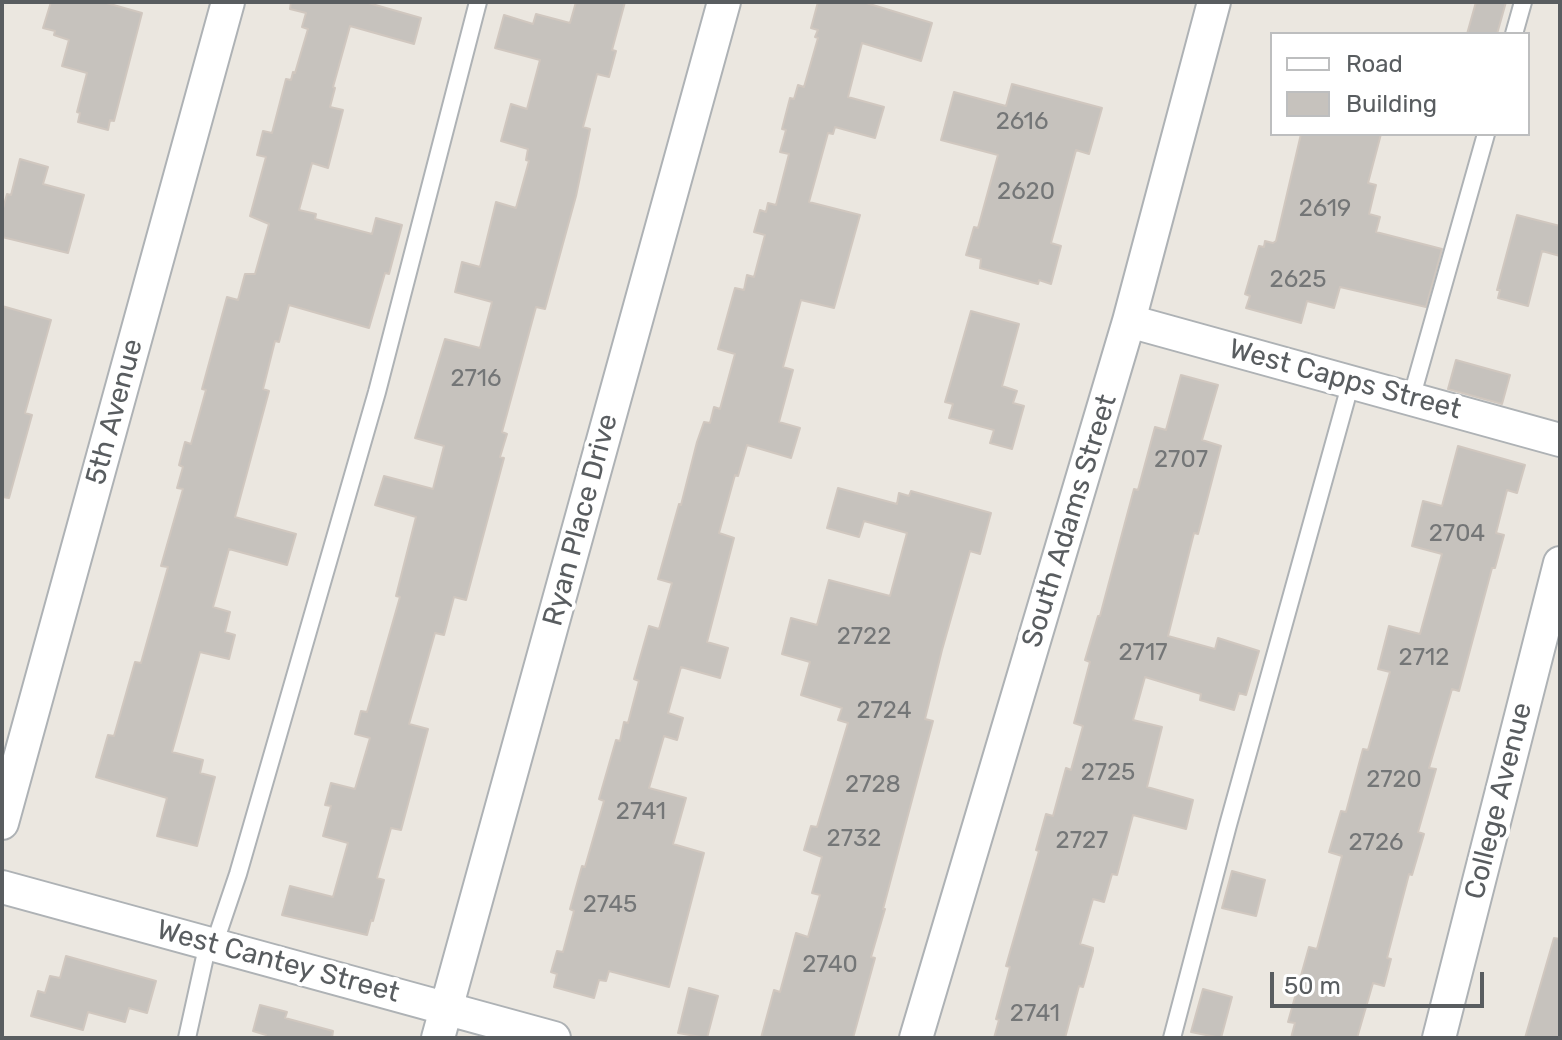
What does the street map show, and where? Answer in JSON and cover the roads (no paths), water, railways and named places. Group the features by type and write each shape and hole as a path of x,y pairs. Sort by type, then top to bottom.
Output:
{"street":[{"name":"5th Avenue","path":"2,823 228,2"},
{"name":"Ryan Place Drive","path":"442,1023 724,2"},
{"name":"South Adams Street","path":"916,1038 1129,321 1214,2"},
{"name":"West Capps Street","path":"1129,321 1560,440"},
{"name":"College Avenue","path":"1439,1038 1560,563"},
{"name":"West Cantey Street","path":"2,887 211,944 442,1023 554,1038"}],"lane":[{"path":"187,1038 211,944 238,874 377,392 478,2"},
{"path":"1515,32 1523,2"},
{"path":"1411,399 1485,136"},
{"path":"1172,1038 1351,382"}]}
